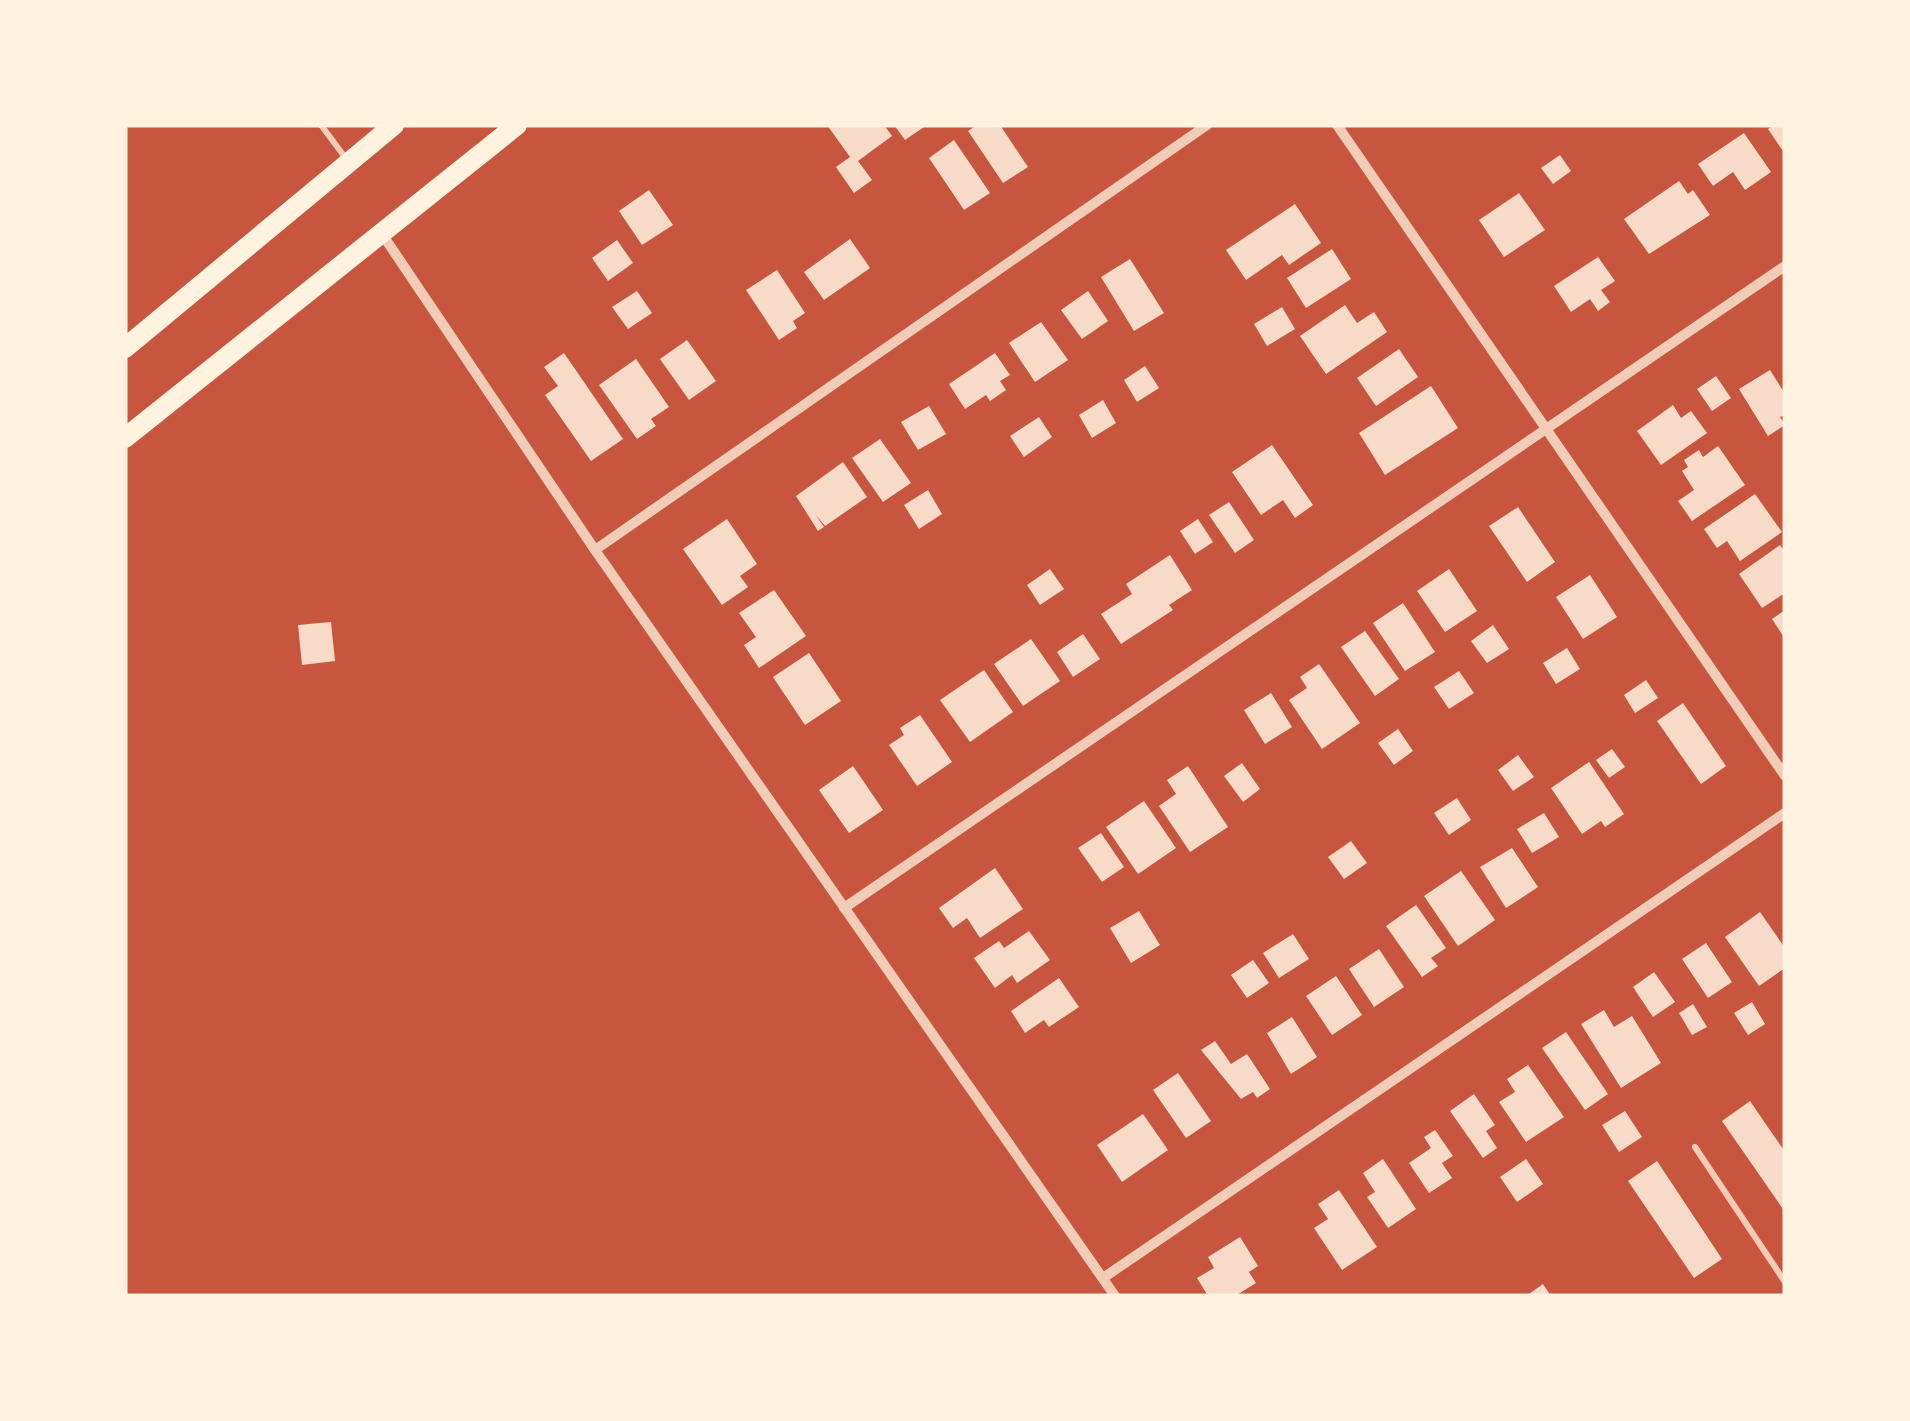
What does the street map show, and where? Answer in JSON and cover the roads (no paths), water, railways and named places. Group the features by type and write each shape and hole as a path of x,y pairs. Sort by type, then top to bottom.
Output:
{"highway":[{"path":"125,348 394,125"},
{"path":"125,438 517,125"}],"street":[{"path":"594,550 1207,125"},
{"path":"1337,125 1785,776"},
{"path":"380,231 594,550 1114,1296"},
{"path":"844,908 1785,266"},
{"path":"1102,1278 1785,812"}],"lane":[{"path":"321,125 348,163"},
{"path":"1694,1147 1785,1282"}]}
